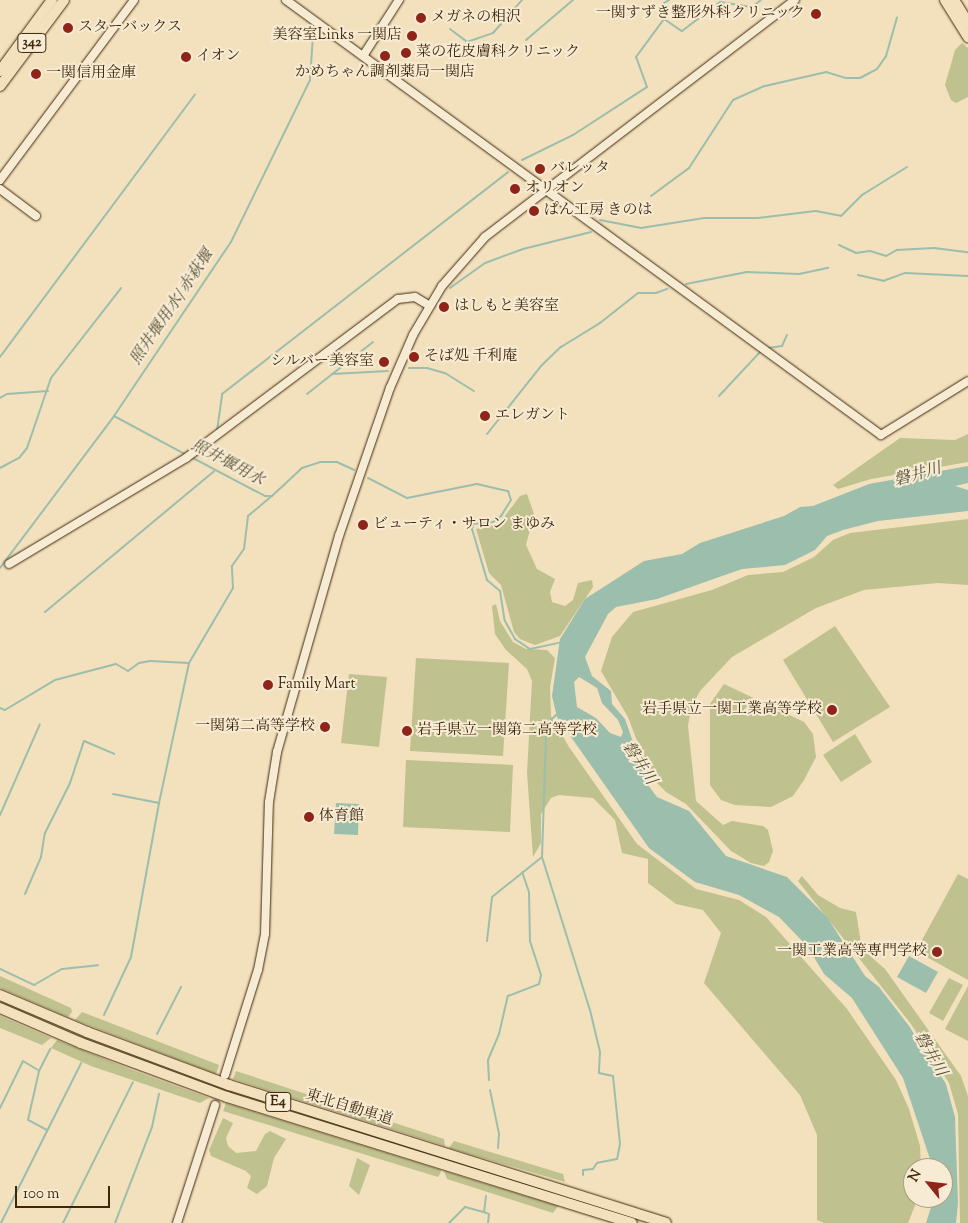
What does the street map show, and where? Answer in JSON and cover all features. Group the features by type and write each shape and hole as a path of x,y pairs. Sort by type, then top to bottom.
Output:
{"highway":[{"name":"342","path":"0,71 52,0"},
{"name":"342","path":"0,86 64,0"},
{"path":"945,0 968,37"},
{"path":"954,0 968,22"},
{"name":"東北自動車道","path":"0,995 86,1032 229,1085 666,1223"},
{"name":"東北自動車道","path":"0,1009 227,1096 632,1223"}],"street":[{"path":"0,180 134,0"},
{"path":"286,0 882,436 968,380"},
{"path":"363,56 399,0"},
{"path":"225,1075 258,970 266,934 269,802 277,752 339,536 401,359 430,306 458,264 485,236 544,189 795,0"},
{"path":"0,189 36,216"},
{"path":"9,564 186,458 398,299 415,297 430,306"},
{"path":"176,1223 215,1105"}],"green space":[{"path":"962,43 968,48 968,97 956,103 951,100 945,85 955,50"},
{"path":"968,434 968,462 871,479 838,489 833,485 900,438 955,440"},
{"path":"527,494 534,514 526,545 537,569 555,579 550,592 552,602 565,606 573,600 578,583 592,580 593,587 560,636 535,645 520,639 514,632 501,585 489,573 476,529 499,524 520,496"},
{"path":"968,519 968,585 938,583 864,590 816,608 732,657 700,691 691,708 688,726 696,801 723,825 732,821 763,826 768,830 773,851 769,862 764,866 751,863 731,851 686,804 666,792 650,776 628,717 601,671 612,637 633,612 712,590 748,575 783,572 814,557 833,540 850,533"},
{"path":"496,604 500,621 513,642 526,649 547,650 555,658 550,687 551,716 569,747 637,844 696,889 739,900 766,917 847,1009 896,1080 909,1109 920,1146 921,1158 903,1158 903,1208 914,1208 908,1223 824,1223 817,1220 817,1135 800,1095 704,983 721,933 703,910 676,904 648,883 648,859 622,853 615,820 593,798 559,795 551,798 541,814 541,843 533,857 527,773 532,681 527,669 506,650 495,634 492,606"},
{"path":"835,626 890,707 833,742 783,660"},
{"path":"416,658 509,663 503,756 410,751"},
{"path":"349,674 387,677 379,747 341,743"},
{"path":"724,684 804,722 813,734 816,757 804,780 793,796 771,807 735,805 721,800 710,785 710,704"},
{"path":"855,734 872,762 841,782 823,755"},
{"path":"406,760 513,765 510,832 403,827"},
{"path":"958,874 968,879 968,980 916,951"},
{"path":"802,876 818,895 840,908 856,912 862,949 885,969 961,1076 968,1096 968,1223 960,1223 958,1114 949,1083 911,1024 798,881"},
{"path":"0,976 71,1008 72,1012 68,1017 0,988"},
{"path":"949,978 963,985 943,1021 929,1013"},
{"path":"968,986 968,1041 945,1029"},
{"path":"82,1012 219,1065 216,1074 75,1020"},
{"path":"0,1016 51,1038 42,1045 0,1028"},
{"path":"57,1040 209,1098 200,1103 91,1066 51,1048"},
{"path":"236,1071 444,1139 445,1146 233,1079"},
{"path":"226,1103 441,1170 440,1174 438,1177 223,1111"},
{"path":"223,1118 233,1123 226,1138 228,1146 236,1153 256,1151 265,1134 270,1131 286,1139 274,1158 267,1186 257,1194 247,1188 251,1176 246,1171 211,1156 209,1150"},
{"path":"454,1141 563,1174 565,1182 449,1148"},
{"path":"357,1158 370,1165 359,1195 349,1186"},
{"path":"444,1171 558,1206 553,1213 447,1179"}],"water":[{"name":"磐井川","path":"968,466 968,483 955,486 968,490 968,511 878,521 843,530 827,536 815,550 785,565 742,569 657,599 616,607 608,614 585,657 592,676 611,691 612,704 625,719 648,785 657,797 689,811 726,856 787,877 827,917 865,976 879,987 909,1026 946,1084 955,1117 958,1203 956,1223 926,1223 931,1208 953,1208 953,1158 930,1158 903,1078 852,998 824,974 808,947 779,917 739,895 695,882 649,848 557,717 552,696 560,639 585,599 644,561 682,554 700,543 784,516 800,507 813,506 869,484","holes":["579,677 597,688 602,703 618,720 623,732 621,737 610,733 596,718 577,707 574,682"]},
{"path":"336,803 359,804 358,835 334,834"},
{"path":"909,956 938,972 926,993 897,977"}],"waterway":[{"path":"450,29 467,42 493,33 522,0"},
{"path":"526,40 573,0"},
{"path":"664,3 669,0"},
{"path":"522,160 573,135 647,87 636,57 664,19 682,31 720,2 752,7 761,0"},
{"path":"651,196 689,168 733,100 765,86 826,72 846,78 860,78 877,69 886,56 897,18"},
{"name":"照井堰用水/赤萩堰","path":"0,568 114,416 231,242 310,80 313,35"},
{"path":"0,357 195,94"},
{"path":"600,220 641,228 704,218 758,218 816,211 841,216 862,195 907,167"},
{"path":"217,431 222,394 508,172"},
{"path":"450,288 485,263 523,249 591,232"},
{"path":"839,245 856,253 870,251 886,256 897,250 934,248 968,252"},
{"path":"686,284 747,272 799,274 828,268"},
{"path":"858,275 883,281 905,273 968,276"},
{"path":"0,468 19,458 27,448 51,378 121,288"},
{"path":"487,434 541,366 561,347 600,323 638,293 656,293 667,289"},
{"path":"768,348 782,346 787,335"},
{"path":"307,394 373,342"},
{"path":"719,396 761,351"},
{"path":"409,368 427,368 445,373 474,391"},
{"path":"332,374 388,371"},
{"path":"0,398 7,394 48,391"},
{"name":"照井堰用水","path":"114,416 185,454"},
{"path":"185,454 203,441"},
{"name":"照井堰用水","path":"191,457 265,496 272,496 302,468 320,462 337,462 354,470"},
{"path":"45,612 214,471"},
{"name":"照井堰用水","path":"368,478 407,498 477,484 508,491 511,500 501,516 493,522 473,524 472,529 487,580 500,591 505,621 515,639 530,649 562,642"},
{"path":"104,1015 131,957 159,803 189,663 233,588 232,566 244,549 248,516 272,496"},
{"path":"0,708 5,710 55,680 116,664 128,671 139,663 150,661 189,663"},
{"path":"487,941 492,897 542,857 546,736 550,721 557,714"},
{"path":"0,815 40,724"},
{"path":"25,894 41,857 45,833 70,783 84,741 114,754"},
{"path":"113,794 159,803"},
{"path":"542,857 590,1010 600,1052 599,1073 613,1076 620,1144 617,1159 597,1163 593,1169 583,1170 583,1175"},
{"path":"489,1080 488,1060 499,1034 508,996 539,984 541,975 530,941 529,892 522,872"},
{"path":"0,969 34,985 62,969 98,965"},
{"path":"157,1034 181,987"},
{"path":"47,1130 28,1120 39,1071 50,1049"},
{"path":"0,1108 23,1061 38,1070"},
{"path":"1,1223 81,1063"},
{"path":"63,1223 133,1082"},
{"path":"490,1090 499,1134 498,1148"},
{"path":"115,1223 152,1127 159,1094"},
{"path":"486,1196 484,1212 489,1214 488,1223"},
{"path":"449,1223 465,1207 484,1212"}],"place":[{"name":"一関すずき整形外科クリニック","path":"816,14"},
{"name":"メガネの相沢","path":"421,18"},
{"name":"スターバックス","path":"68,28"},
{"name":"美容室Links 一関店","path":"412,36"},
{"name":"菜の花皮膚科クリニック","path":"406,53"},
{"name":"かめちゃん調剤薬局一関店","path":"385,56"},
{"name":"イオン","path":"186,57"},
{"name":"一関信用金庫","path":"36,74"},
{"name":"バレッタ","path":"540,169"},
{"name":"オリオン","path":"515,189"},
{"name":"ぱん工房 きのは","path":"534,211"},
{"name":"はしもと美容室","path":"444,307"},
{"name":"そば処 千利庵","path":"414,357"},
{"name":"シルバー美容室","path":"384,362"},
{"name":"エレガント","path":"485,416"},
{"name":"ビューティ・サロン まゆみ","path":"363,525"},
{"name":"Family Mart","path":"268,685"},
{"name":"岩手県立一関工業高等学校","path":"832,710"},
{"name":"一関第二高等学校","path":"325,727"},
{"name":"岩手県立一関第二高等学校","path":"407,731"},
{"name":"体育館","path":"309,817"},
{"name":"一関工業高等専門学校","path":"937,952"}]}
